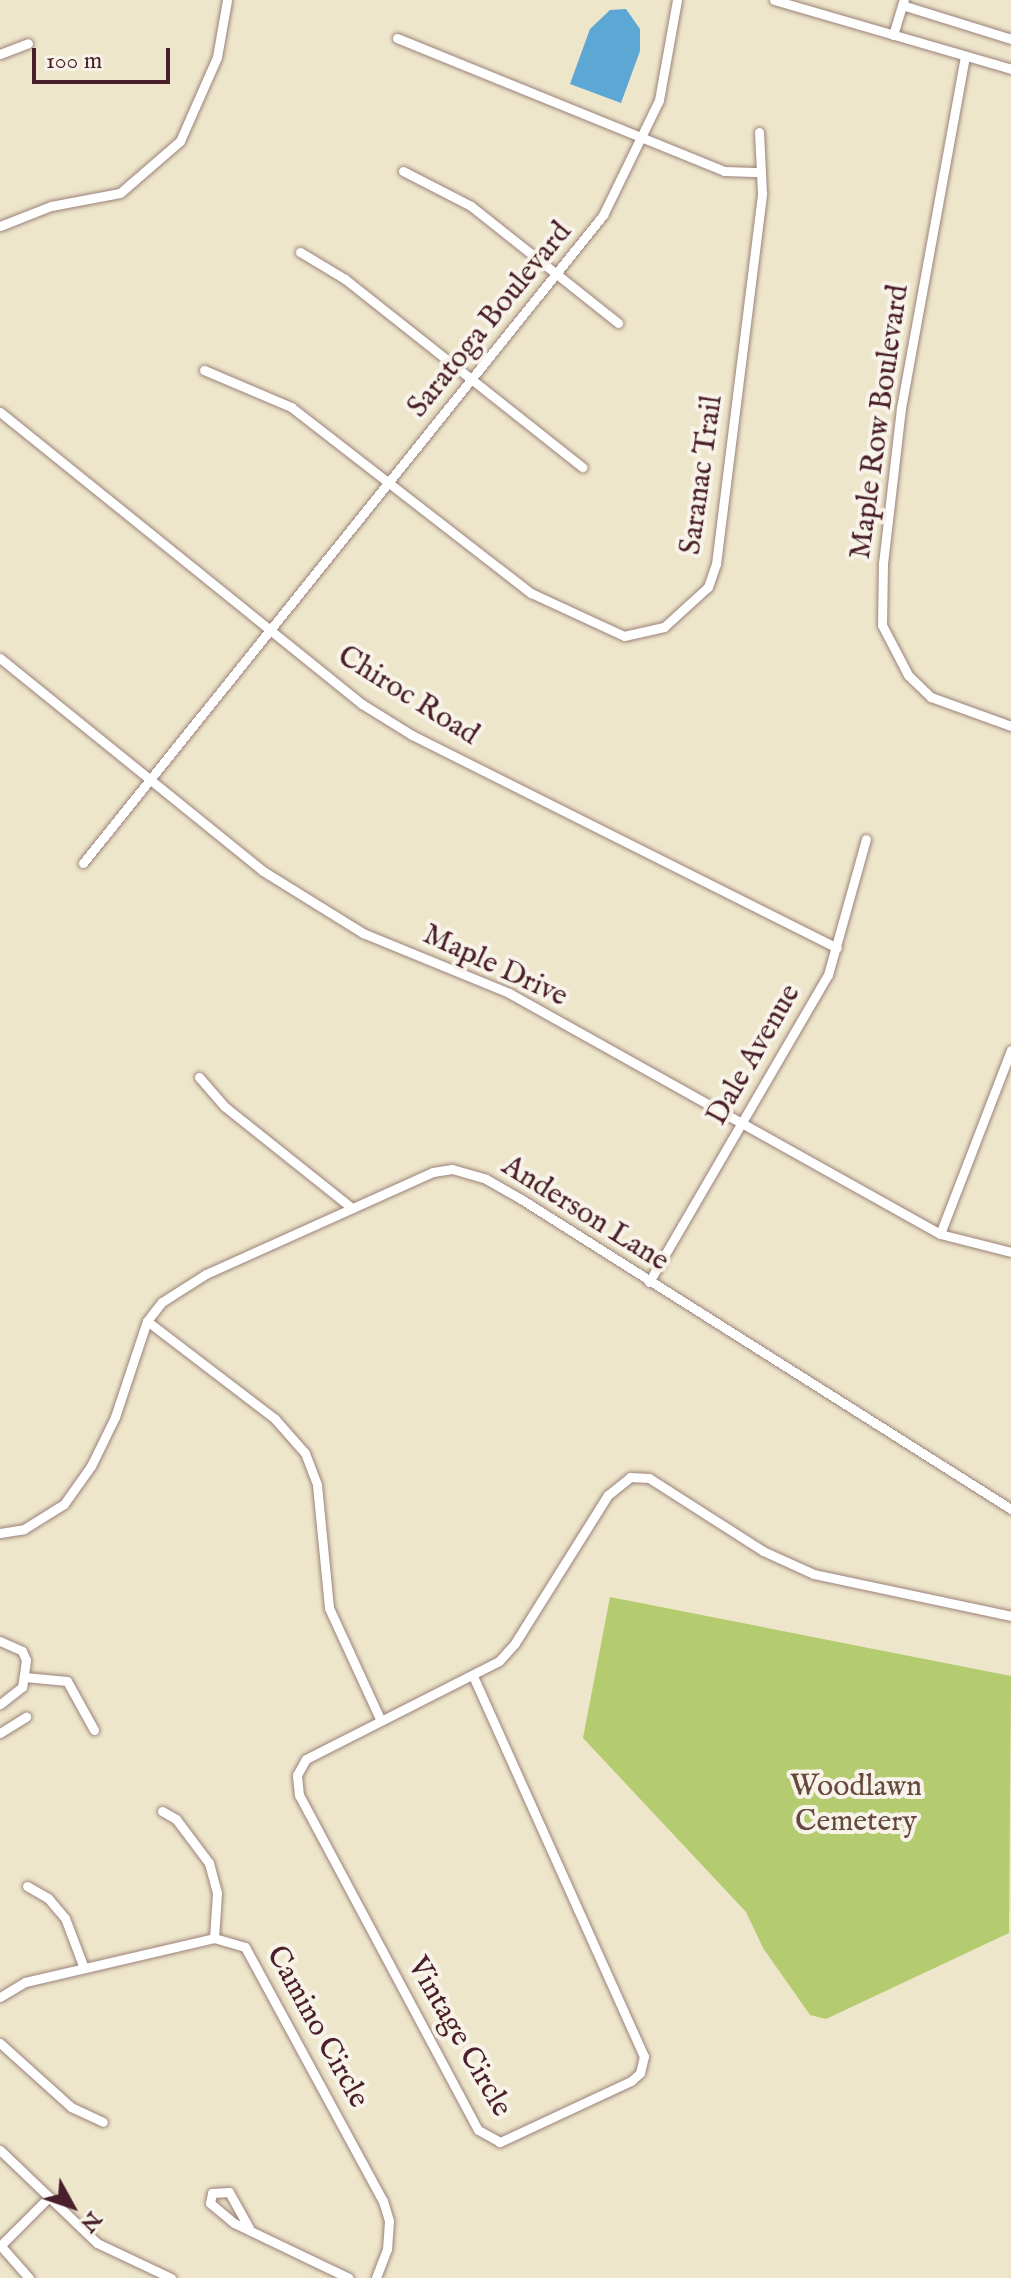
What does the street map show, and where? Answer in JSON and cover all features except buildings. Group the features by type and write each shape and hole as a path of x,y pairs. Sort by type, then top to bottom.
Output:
{"street":[{"path":"0,226 51,206 120,193 180,141 217,57 227,0"},
{"name":"Saratoga Boulevard","path":"83,863 603,215 659,100 677,0"},
{"path":"774,0 1011,69"},
{"path":"893,35 903,3 1011,39"},
{"path":"397,38 724,171 761,172"},
{"path":"0,54 28,43"},
{"name":"Maple Row Boulevard","path":"965,56 900,420 882,625 908,675 931,697 1011,726"},
{"name":"Saranac Trail","path":"204,370 291,407 503,575 592,625 624,636 644,634 681,616 708,587 716,564 761,172 759,132"},
{"path":"403,171 471,206 618,323"},
{"path":"300,252 345,279 582,467"},
{"name":"Chiroc Road","path":"0,412 362,704 412,735 837,948"},
{"name":"Maple Drive","path":"0,658 263,871 363,933 509,993 940,1234 1011,1252"},
{"name":"Dale Avenue","path":"649,1282 828,975 866,839"},
{"path":"940,1234 1011,1050"},
{"path":"199,1077 224,1106 352,1208"},
{"name":"Anderson Lane","path":"0,1533 24,1529 64,1504 91,1466 115,1417 147,1321 162,1302 206,1274 352,1208 452,1169 486,1179 1011,1509"},
{"path":"147,1321 275,1419 305,1453 317,1485 329,1608 381,1721"},
{"name":"Vintage Circle","path":"473,1676 644,2056 640,2073 631,2081 509,2140 491,2141 478,2130 299,1795 297,1775 306,1759 473,1676 515,1643 608,1495 623,1481 638,1476 804,1570 1011,1616"},
{"path":"0,1641 22,1651 25,1677 14,1696 0,1704"},
{"path":"25,1677 67,1681 94,1730"},
{"path":"0,1733 26,1717"},
{"path":"0,1997 25,1982 214,1938 217,1893 209,1863 176,1819 162,1811"},
{"path":"27,1886 48,1898 65,1918 84,1968"},
{"name":"Camino Circle","path":"214,1938 245,1947 383,2201 389,2221 387,2249 376,2278"},
{"path":"0,2043 71,2107 103,2122"},
{"path":"0,2150 97,2243 171,2278"},
{"path":"249,2228 229,2192 212,2193 210,2203 216,2210 249,2228 349,2278"},
{"path":"29,2278 0,2245 49,2197"}],"green space":[{"name":"Woodlawn Cemetery","path":"610,1597 1011,1676 1009,1933 826,2019 810,2015 763,1948 746,1912 583,1738"}],"water":[{"path":"626,9 640,29 640,51 621,103 570,84 590,29 610,10"}]}
